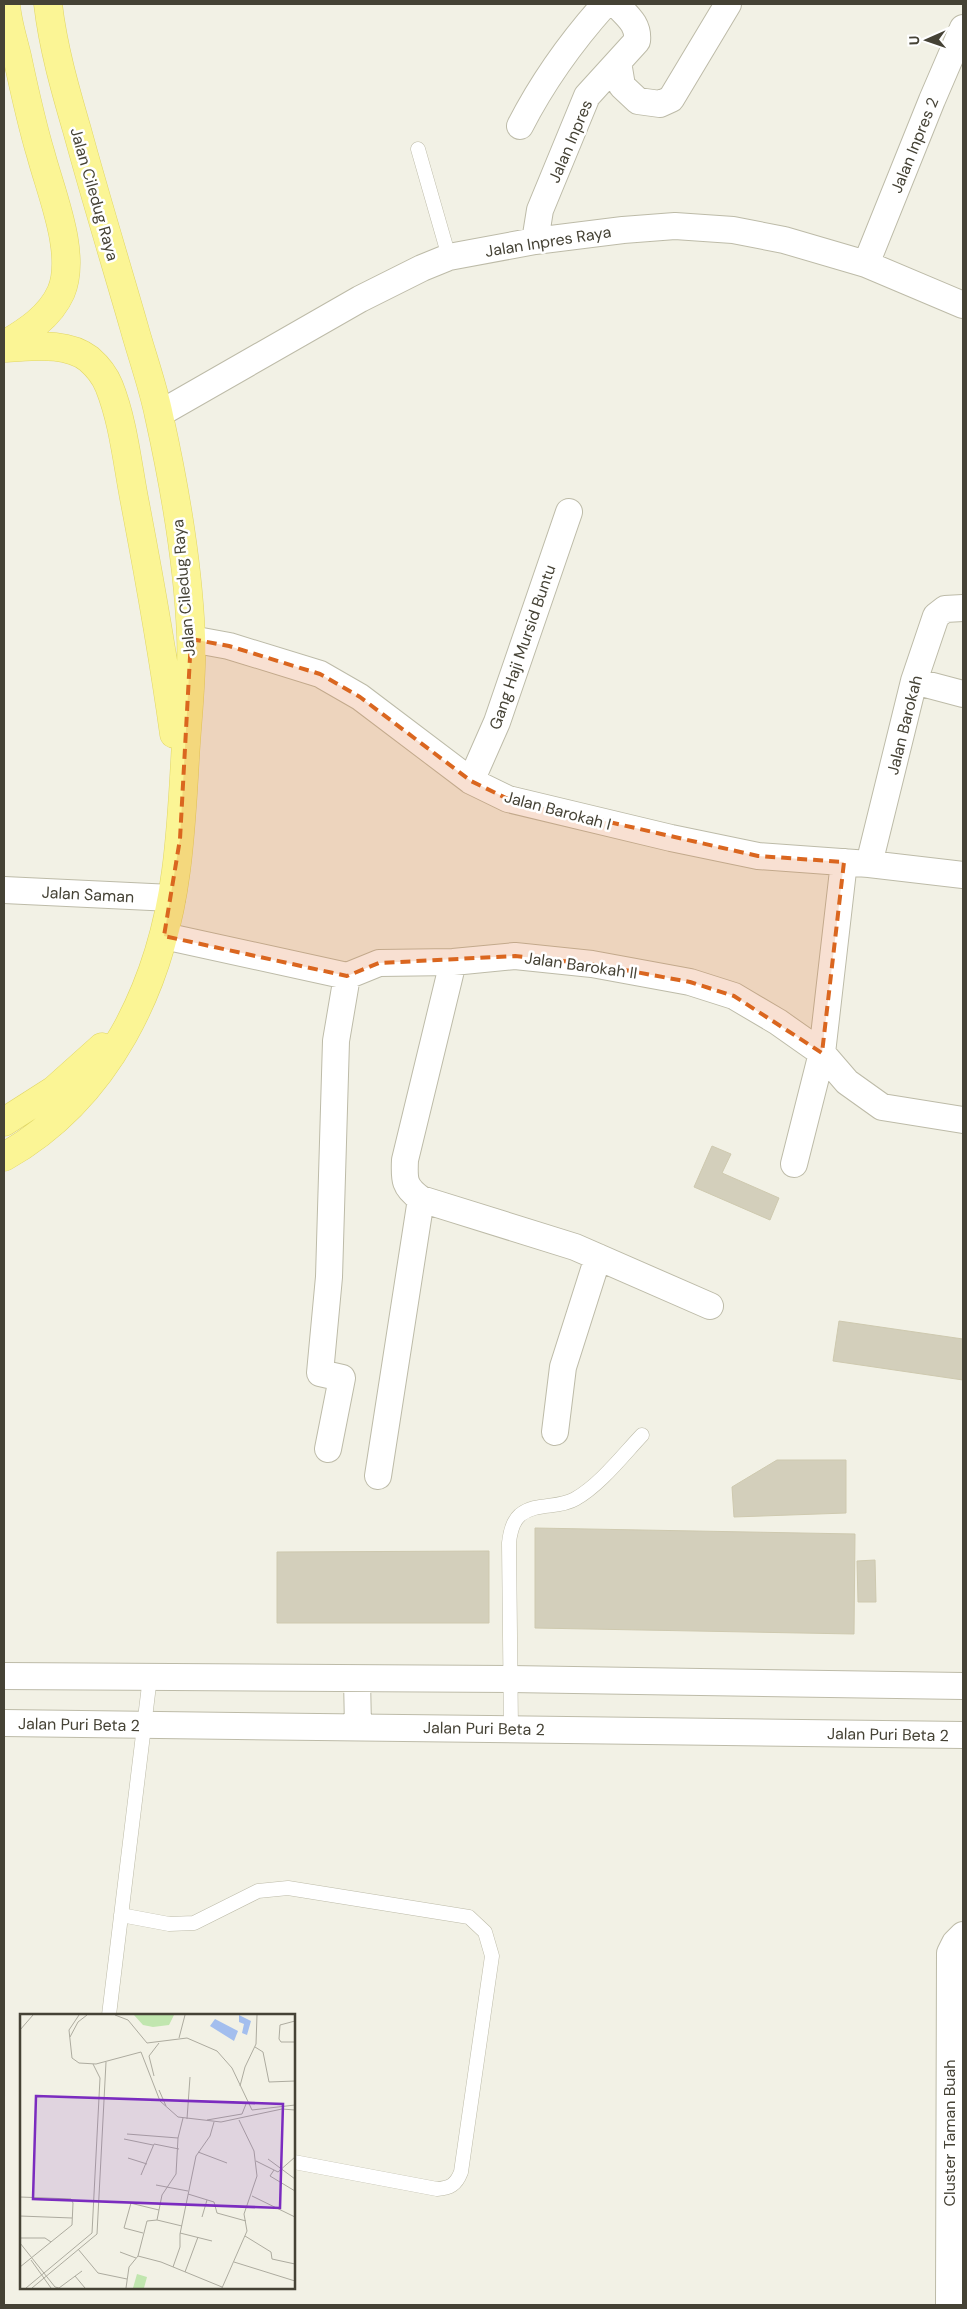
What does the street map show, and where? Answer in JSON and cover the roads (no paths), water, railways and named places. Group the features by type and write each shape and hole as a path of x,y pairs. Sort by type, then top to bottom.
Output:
{"main road":[{"path":"4,347 29,329 49,311 61,291 66,267 64,245 58,218 34,132 6,4"},
{"name":"Jalan Ciledug Raya","path":"4,1157 26,1143 74,1104 122,1039 142,998 164,936 172,898 179,847 191,639 186,573 159,414 63,81 48,4"},
{"path":"4,347 54,347 76,352 91,360 104,376 109,386 120,428 150,583 183,792"},
{"path":"4,1122 54,1090 70,1077 102,1047 142,998"}],"street":[{"path":"520,126 539,89 576,36 605,4"},
{"name":"Jalan Inpres","path":"535,241 540,210 587,96 637,41 638,31 634,23 616,4"},
{"path":"618,62 622,86 638,101 660,104 671,99 728,4"},
{"name":"Jalan Inpres 2","path":"866,264 963,28"},
{"name":"Jalan Inpres Raya","path":"159,414 360,299 422,268 450,257 535,241 623,230 676,226 733,230 784,240 866,264 963,305"},
{"name":"Gang Haji Mursid Buntu","path":"471,781 498,722 568,512"},
{"name":"Jalan Barokah","path":"869,864 914,682 936,616 945,609 963,608"},
{"name":"Jalan Barokah I","path":"191,639 228,646 320,674 360,697 471,781 508,798 671,838 758,856 869,864 963,875"},
{"path":"914,682 963,694"},
{"path":"794,1164 822,1054 844,862"},
{"name":"Jalan Saman","path":"4,890 172,898"},
{"path":"164,936 347,976 336,1042 330,1277 320,1373 342,1378 328,1449"},
{"name":"Jalan Barokah II","path":"347,976 379,963 453,962 515,956 592,964 690,982 734,996 778,1022 822,1054 847,1082 882,1107 963,1120"},
{"path":"453,962 406,1160 404,1178 410,1191 421,1199 576,1247 710,1306"},
{"path":"378,1476 421,1199"},
{"path":"555,1432 563,1366 598,1257"},
{"path":"4,1676 510,1679 963,1686"},
{"path":"357,1679 358,1727"},
{"name":"Jalan Puri Beta 2","path":"4,1723 963,1735"},
{"name":"Cluster Taman Buah","path":"949,2305 950,1953 955,1943 963,1936"}],"lane":[{"path":"418,149 450,257"},
{"path":"511,1729 508,1543 511,1527 520,1515 534,1508 557,1506 575,1500 590,1489 642,1435"},
{"path":"110,2014 150,1677"},
{"path":"121,1915 169,1924 194,1923 258,1891 288,1888 469,1917 485,1932 492,1956 458,2181 449,2188 437,2189 295,2162"}]}
